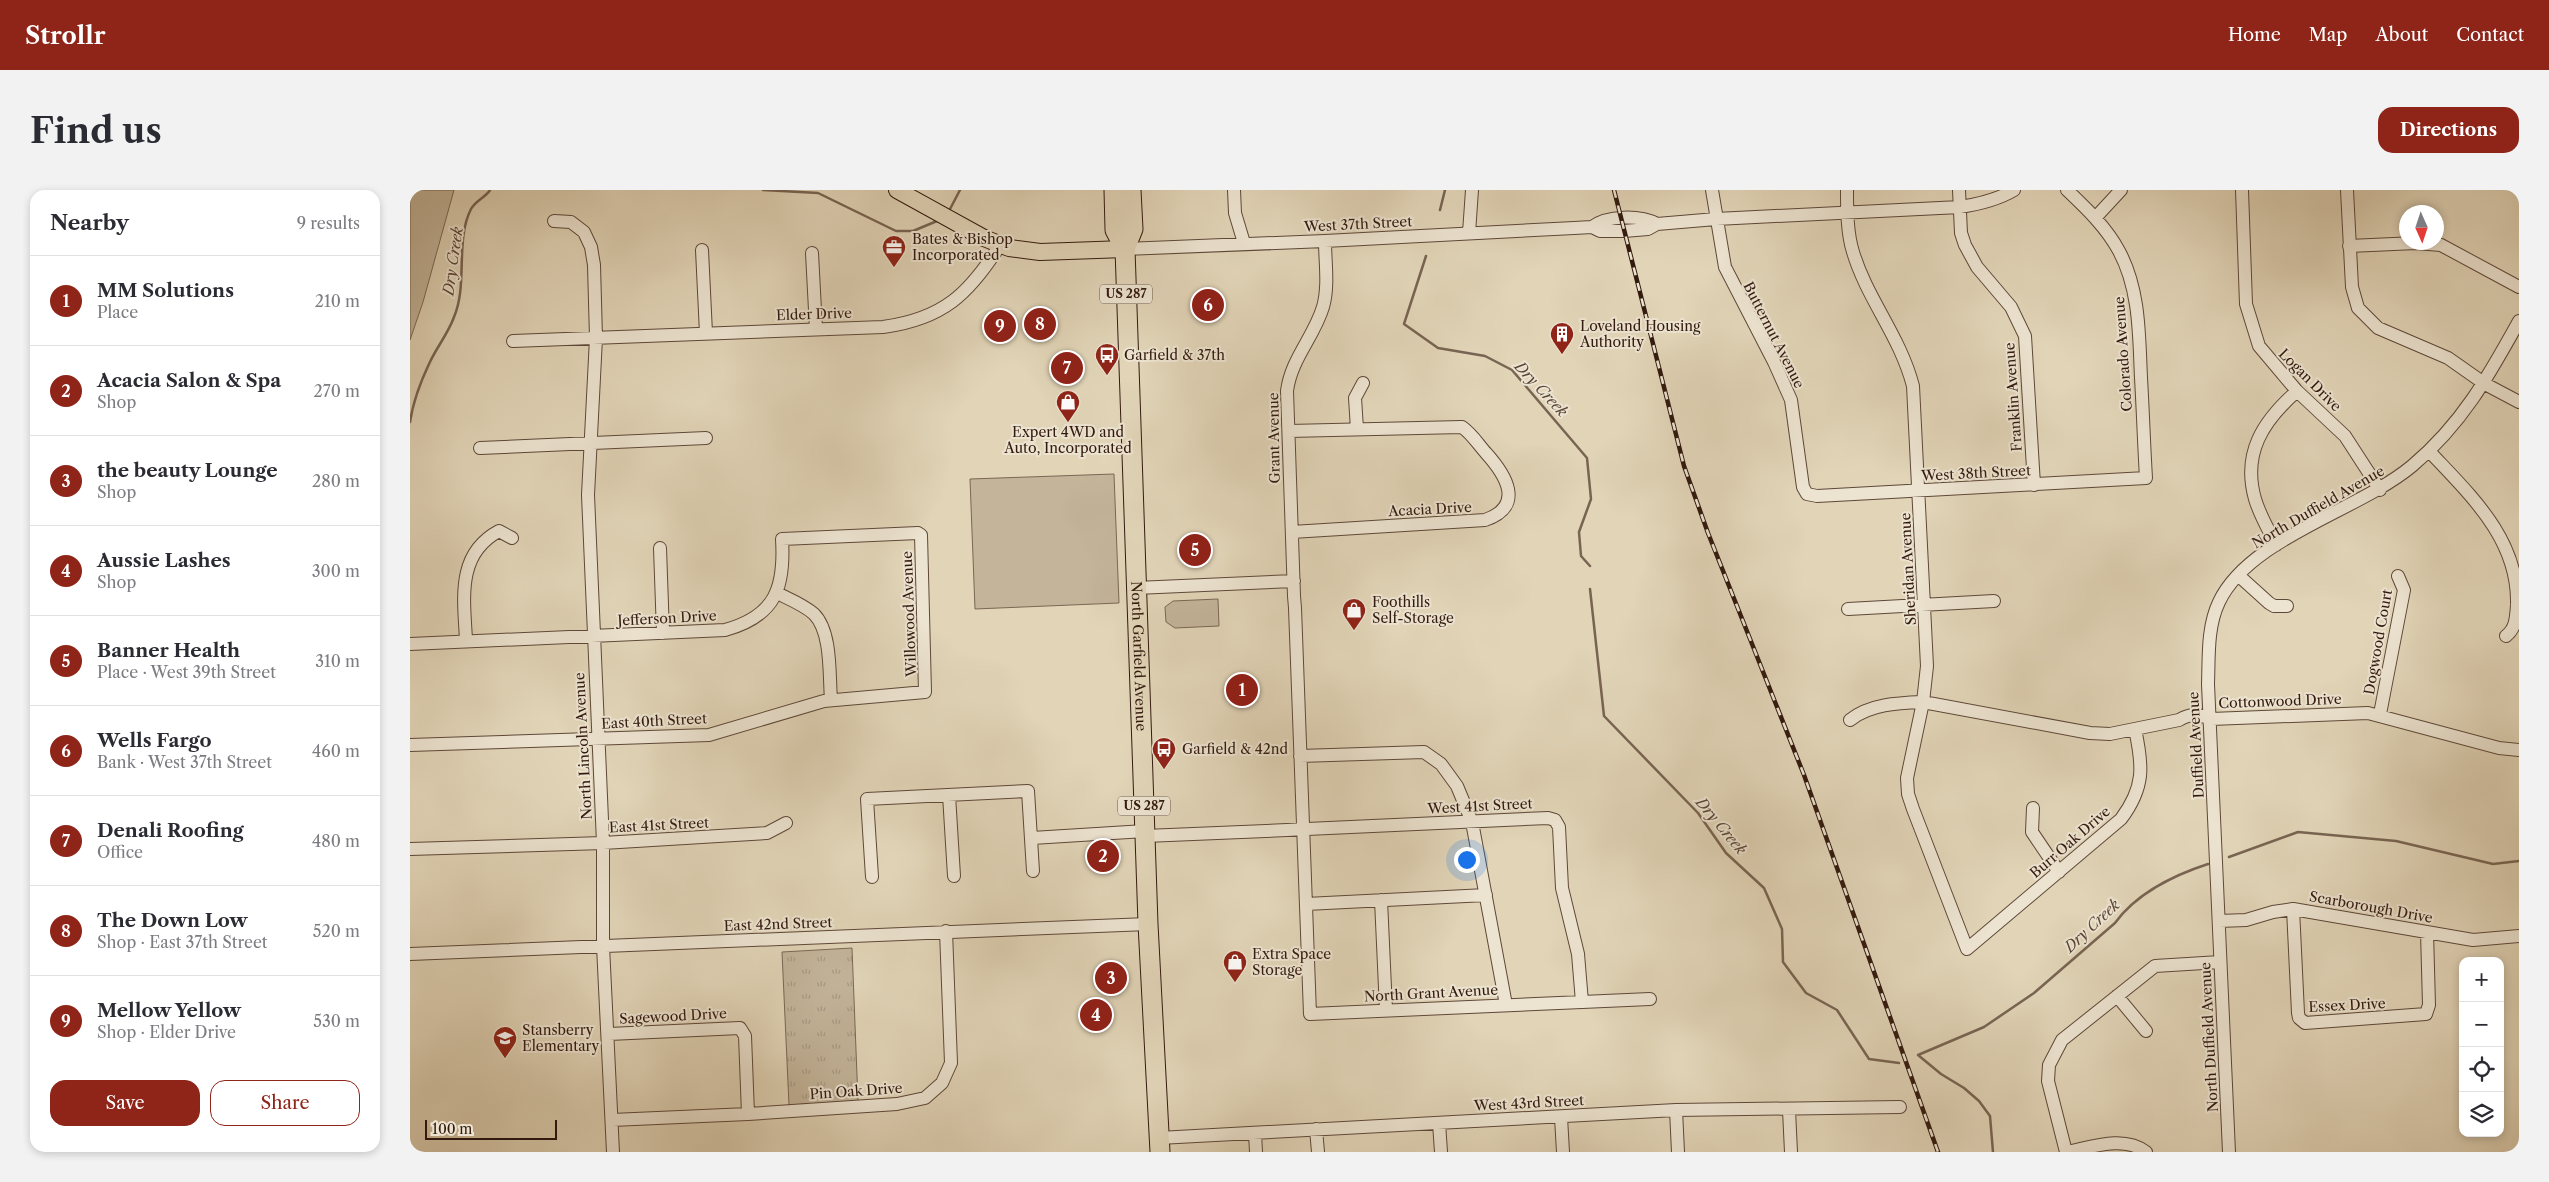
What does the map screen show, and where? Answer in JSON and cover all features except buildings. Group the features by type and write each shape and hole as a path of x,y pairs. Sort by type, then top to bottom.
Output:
{"highway":[{"name":"North Garfield Avenue","path":"1114,190 1116,230 1125,249"},
{"name":"North Garfield Avenue","path":"1131,190 1132,229 1125,249 1148,924 1159,1145"}],"main road":[{"path":"897,190 1000,245 1040,252 1125,249"}],"street":[{"path":"1234,190 1235,213 1244,243"},
{"path":"1469,232 1472,190"},
{"name":"Butternut Avenue","path":"1712,190 1725,267 1778,369 1790,400 1803,487 1807,494"},
{"name":"Sheridan Avenue","path":"1847,190 1852,250 1857,265 1894,333 1905,359 1913,386 1928,666 1907,786 1913,809 1967,949"},
{"name":"Franklin Avenue","path":"1960,190 1961,233 1970,256 2011,307 2025,336 2034,485"},
{"name":"West 37th Street","path":"1125,249 1592,227 1599,222 1622,219 1647,219 1657,224 1716,219 1960,207 1981,204 2003,197 2014,190"},
{"name":"Colorado Avenue","path":"2067,190 2096,217 2119,250 2133,289 2139,324 2146,478"},
{"path":"2096,217 2121,190"},
{"name":"Logan Drive","path":"2242,190 2246,304 2249,318 2266,357 2297,392 2345,436 2380,490"},
{"path":"2347,190 2353,296 2362,314 2378,328 2434,351 2484,384 2519,402"},
{"name":"North Lincoln Avenue","path":"554,221 571,222 578,226 584,232 591,248 596,338 588,495 603,843 603,946 609,1034 613,1152"},
{"name":"Grant Avenue","path":"1294,581 1288,431 1289,378 1323,306 1326,282 1325,241"},
{"path":"2349,246 2416,243 2441,246 2519,287"},
{"name":"Elder Drive","path":"513,341 883,327 928,317 966,290 986,268 1000,245"},
{"path":"702,250 706,333"},
{"path":"812,253 816,329"},
{"name":"North Duffield Avenue","path":"2238,575 2276,546 2380,490 2430,451 2473,402 2519,321"},
{"path":"1357,429 1355,398 1363,383"},
{"path":"2276,546 2261,515 2252,485 2253,458 2262,430 2270,416 2297,392"},
{"name":"Acacia Drive","path":"1288,431 1462,427 1504,474 1508,491 1505,505 1491,518 1478,521 1292,532"},
{"path":"480,448 706,438"},
{"path":"2430,451 2494,524 2512,560 2518,593 2516,621 2513,631 2506,636"},
{"name":"West 38th Street","path":"1807,494 1817,496 2146,478"},
{"path":"466,640 464,583 470,560 482,543 499,531 512,538"},
{"name":"Jefferson Drive","path":"410,644 466,640 593,637 710,631 737,626 759,614 777,593 783,567 782,539 918,533 921,535"},
{"name":"Willowood Avenue","path":"921,535 925,692"},
{"path":"660,548 663,633"},
{"path":"2238,575 2269,604 2287,606"},
{"name":"Duffield Avenue","path":"2219,921 2209,655 2212,625 2219,602 2238,575"},
{"name":"Dogwood Court","path":"2380,714 2404,590 2398,576"},
{"path":"1136,588 1294,581"},
{"name":"North Grant Avenue","path":"1294,581 1300,756 1310,1014 1506,1005 1472,822 1458,786 1441,764 1424,752 1300,756"},
{"path":"777,593 808,609 821,624 826,637 830,700"},
{"path":"1848,609 1994,601"},
{"name":"East 40th Street","path":"410,745 709,735 830,700 925,692"},
{"name":"Cottonwood Drive","path":"1850,720 1861,711 1897,703 1923,702 2090,733 2110,734 2199,714 2211,719 2380,714 2498,748 2519,750"},
{"name":"Burr Oak Drive","path":"1967,949 2114,826 2132,802 2142,772 2135,729"},
{"path":"872,877 867,799 1028,791 1033,870"},
{"path":"949,795 954,876"},
{"path":"2033,808 2032,832 2059,872"},
{"name":"West 41st Street","path":"1032,838 1303,829 1548,818 1555,820 1559,827 1562,888 1578,954 1582,1002"},
{"name":"East 41st Street","path":"410,849 603,843 767,834 786,823"},
{"path":"1306,904 1486,895"},
{"path":"1381,900 1386,1010"},
{"name":"Scarborough Drive","path":"2219,921 2246,920 2293,909 2473,940 2519,936"},
{"name":"Essex Drive","path":"2293,909 2298,1013 2299,1018 2305,1022 2426,1014 2429,1005 2427,932"},
{"name":"North Duffield Avenue","path":"2219,921 2229,1152"},
{"name":"East 42nd Street","path":"410,954 1148,924"},
{"name":"Pin Oak Drive","path":"612,1120 748,1114 904,1103 924,1098 937,1090 948,1070 951,1055 946,931"},
{"path":"2146,1152 2138,1146 2123,1143 2067,1152 2048,1084 2049,1065 2062,1040 2155,966 2220,962"},
{"path":"2117,996 2146,1030"},
{"path":"1506,1005 1650,998"},
{"name":"Sagewood Drive","path":"609,1034 740,1028 745,1036 748,1114"},
{"name":"West 43rd Street","path":"1159,1145 1255,1133 1676,1110 1789,1110 1900,1107"},
{"path":"1676,1110 1678,1152"},
{"path":"1789,1110 1791,1152"},
{"path":"1561,1117 1563,1152"},
{"path":"1439,1123 1441,1152"},
{"path":"1316,1129 1318,1152"},
{"path":"1255,1133 1256,1152"}],"green space":[{"path":"410,190 454,190 423,302 410,340"},
{"path":"1114,474 1119,603 975,609 970,479"},
{"path":"1218,599 1219,626 1175,628 1166,622 1165,607 1173,601"},
{"path":"852,948 858,1101 789,1105 782,952"}],"waterway":[{"name":"Dry Creek","path":"410,422 423,378 451,323 458,304 466,221 473,206 490,190"},
{"name":"Dry Creek","path":"763,190 818,193 896,231 913,231 937,221"},
{"name":"Dry Creek","path":"949,211 960,190"},
{"name":"Dry Creek","path":"1440,210 1445,190"},
{"name":"Dry Creek","path":"1426,256 1404,324 1438,348 1485,356 1512,370 1587,458 1591,499 1579,532 1581,556 1590,566"},
{"name":"Dry Creek","path":"1590,589 1604,716 1698,813 1726,853 1764,888 1782,929 1783,962 1806,993 1837,1010 1869,1059 1899,1063"},
{"name":"Dry Creek","path":"2229,857 2298,832 2396,841 2493,864 2519,861"},
{"name":"Dry Creek","path":"1993,1152 1990,1116 1979,1101 1918,1055 1984,1027 2034,993 2115,923 2145,894 2169,880 2208,864"}],"railway":[{"path":"1614,190 1684,466 1708,533 1804,775 1938,1152"}],"place":[{"name":"Bates & Bishop Incorporated","path":"894,268"},
{"name":"Wells Fargo","path":"1208,305"},
{"name":"The Down Low","path":"1040,324"},
{"name":"Mellow Yellow","path":"1000,326"},
{"name":"Loveland Housing Authority","path":"1562,355"},
{"name":"Denali Roofing","path":"1067,368"},
{"name":"Garfield & 37th","path":"1107,376"},
{"name":"Expert 4WD and Auto, Incorporated","path":"1068,423"},
{"name":"Banner Health","path":"1195,550"},
{"name":"Foothills Self-Storage","path":"1354,631"},
{"name":"MM Solutions","path":"1242,690"},
{"name":"Garfield & 42nd","path":"1164,770"},
{"name":"Acacia Salon & Spa","path":"1103,856"},
{"name":"the beauty Lounge","path":"1111,978"},
{"name":"Extra Space Storage","path":"1235,983"},
{"name":"Aussie Lashes","path":"1096,1015"},
{"name":"Stansberry Elementary","path":"505,1059"}]}
